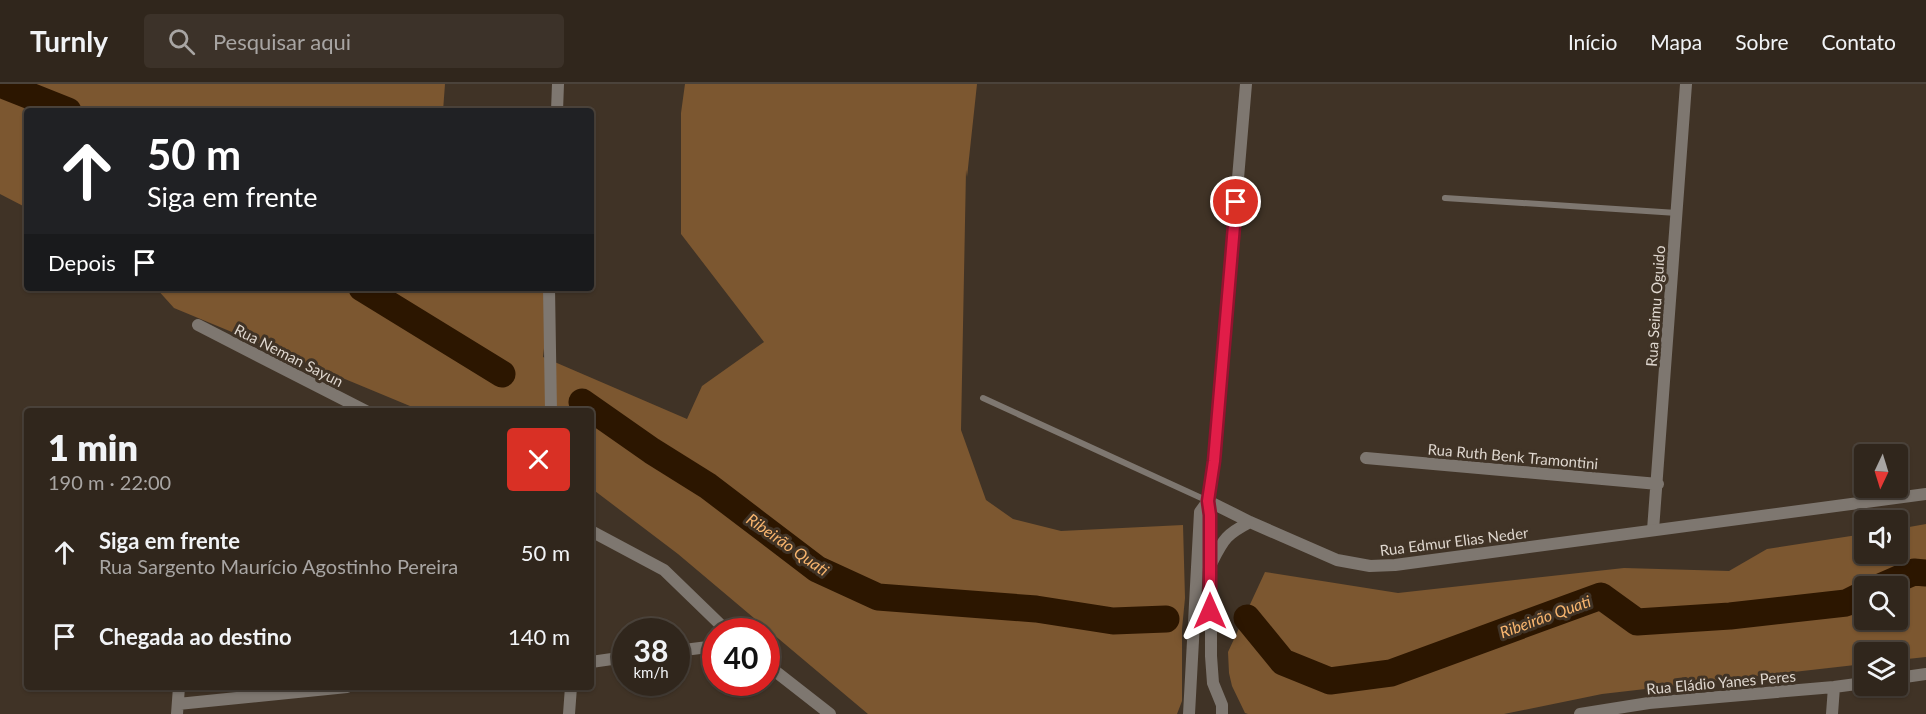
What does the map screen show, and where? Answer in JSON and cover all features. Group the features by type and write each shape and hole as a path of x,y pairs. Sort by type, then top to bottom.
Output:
{"street":[{"path":"557,108 558,84"},
{"path":"1222,714 1222,705 1214,682 1210,656 1210,515 1208,501 1214,461 1246,84"},
{"name":"Rua Seimu Oguido","path":"1653,530 1686,84"},
{"path":"549,291 551,408"},
{"name":"Rua Neman Sayun","path":"198,325 360,408"},
{"name":"Rua Ruth Benk Tramontini","path":"1366,458 1658,484"},
{"name":"Rua Edmur Elias Neder","path":"1208,501 1337,560 1370,566 1395,565 1926,494"},
{"path":"1189,714 1200,512 1208,501"},
{"path":"1210,566 1230,532 1251,522"},
{"path":"594,533 664,570 714,618"},
{"path":"594,662 612,659"},
{"path":"1908,677 1926,674"},
{"path":"780,675 830,714"},
{"name":"Rua Eládio Yanes Peres","path":"1580,714 1649,703 1854,684"},
{"path":"1832,714 1834,687"},
{"path":"179,690 178,709 324,690"},
{"path":"569,714 571,690"}],"lane":[{"path":"1445,198 1677,213"},
{"name":"Rua Edmur Elias Neder","path":"983,398 1208,501"}],"shaded area":[{"path":"0,84 445,84 443,108 24,108 24,206 0,194"},
{"path":"685,84 977,84 967,177 966,170 961,430 986,500 1013,519 1061,531 1183,525 1185,598 1182,629 1182,701 1177,714 868,714 780,640 780,618 754,618 678,554 594,490 594,408 415,408 174,308 159,291 551,291 543,357 687,419 702,386 764,342 681,234 681,113"},
{"path":"1926,524 1926,657 1908,659 1908,642 1854,642 1854,665 1602,694 1504,714 1248,714 1245,713 1232,686 1228,652 1265,572 1398,593 1624,568 1729,571 1767,549 1854,536 1854,564 1908,564 1908,527"}],"waterway":[{"name":"Ribeirão Quati","path":"0,84 60,108"},
{"name":"Ribeirão Quati","path":"367,291 502,374"},
{"name":"Ribeirão Quati","path":"582,402 591,408"},
{"name":"Ribeirão Quati","path":"594,410 708,486 817,569 878,597 1036,609 1113,621 1166,619"},
{"name":"Ribeirão Quati","path":"1905,576 1914,572 1926,573"},
{"name":"Ribeirão Quati","path":"1247,618 1283,662 1330,681 1391,673 1601,596 1637,622 1730,616 1846,603 1854,599"}],"route":[{"path":"1210,611 1208,501 1214,461 1236,202"}]}
